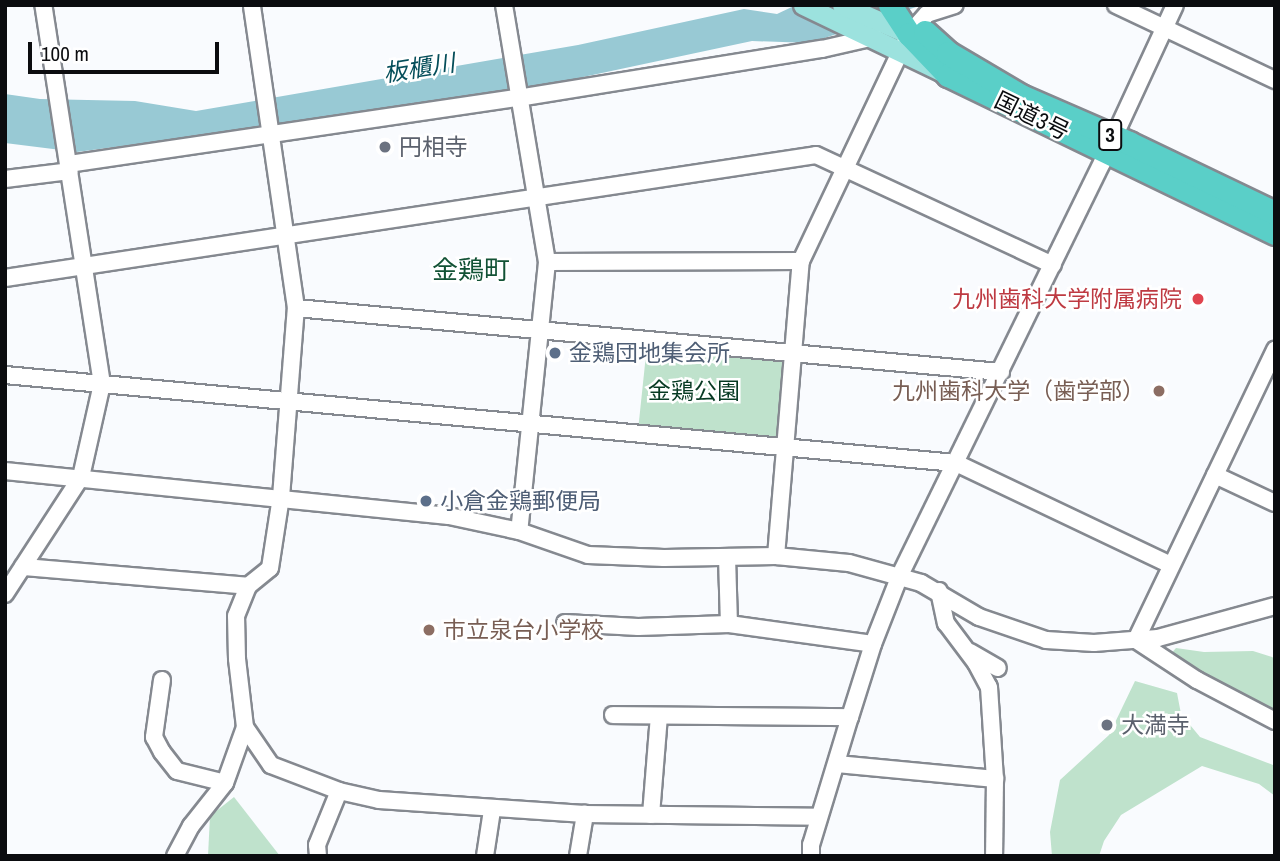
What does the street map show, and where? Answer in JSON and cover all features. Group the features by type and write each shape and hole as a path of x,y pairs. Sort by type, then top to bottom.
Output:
{"highway":[{"name":"国道3号","path":"904,21 948,64 1110,144 1275,233"},
{"name":"国道3号","path":"1110,144 1275,214"}],"main road":[{"path":"803,5 852,29 904,21"},
{"path":"842,5 870,28"}],"street":[{"path":"5,594 82,477 102,384 43,5"},
{"path":"175,856 191,825 225,783 245,727 237,659 236,616 248,586 270,568 281,498 296,308 273,133 252,5"},
{"path":"504,5 547,262 519,531"},
{"path":"776,556 791,352 801,261 904,21 955,5"},
{"path":"1116,5 1275,80"},
{"path":"811,856 811,845 819,817 873,644 900,575 1053,265 1175,5"},
{"path":"5,179 273,133 518,98 822,49 870,28"},
{"path":"5,278 286,238 536,200 684,173 816,155 1053,265"},
{"path":"547,262 801,261"},
{"path":"296,308 1001,372"},
{"path":"1136,640 1169,564 1270,371 1275,350"},
{"path":"5,375 956,463 1169,564"},
{"path":"5,471 449,516 519,531 588,555 776,556 849,563 900,575 939,591 979,617 1033,637 1094,643 1158,638 1275,606"},
{"path":"1215,475 1275,503"},
{"path":"727,557 729,624"},
{"path":"23,567 248,586"},
{"path":"939,591 946,623 967,650 989,687 995,779 994,856"},
{"path":"565,623 638,627 729,624 873,644"},
{"path":"1136,640 1197,680 1275,721"},
{"path":"967,650 998,668"},
{"path":"162,680 154,737 163,752 177,771 225,783"},
{"path":"612,715 850,717"},
{"path":"651,815 659,716"},
{"path":"245,727 271,765 339,791 379,800 492,810 585,814 819,817"},
{"path":"837,764 995,779"},
{"path":"318,856 317,845 339,791"},
{"path":"485,856 492,810"},
{"path":"578,856 585,814"}],"green space":[{"name":"金鶏公園","path":"647,345 785,360 776,443 638,429"},
{"path":"1176,648 1204,652 1253,651 1272,657 1275,659 1275,712 1169,656"},
{"path":"1135,681 1177,693 1181,714 1200,737 1273,765 1275,762 1275,796 1259,784 1202,766 1121,815 1104,841 1099,856 1052,856 1050,832 1060,780 1109,735"},
{"path":"234,797 280,856 208,856 210,816"}],"water":[{"path":"796,5 922,5 810,43 752,41 484,98 77,152 5,143 5,94 40,99 135,101 196,111 578,45 744,9 777,14"}],"place":[{"name":"円相寺","path":"385,147"},
{"name":"九州歯科大学附属病院","path":"1198,299"},
{"name":"金鶏団地集会所","path":"555,353"},
{"name":"九州歯科大学（歯学部）","path":"1159,391"},
{"name":"小倉金鶏郵便局","path":"426,501"},
{"name":"市立泉台小学校","path":"429,630"},
{"name":"大満寺","path":"1107,725"}],"district":[{"name":"金鶏町","path":"471,270"}],"water label":[{"name":"板櫃川","path":"419,68"}]}
